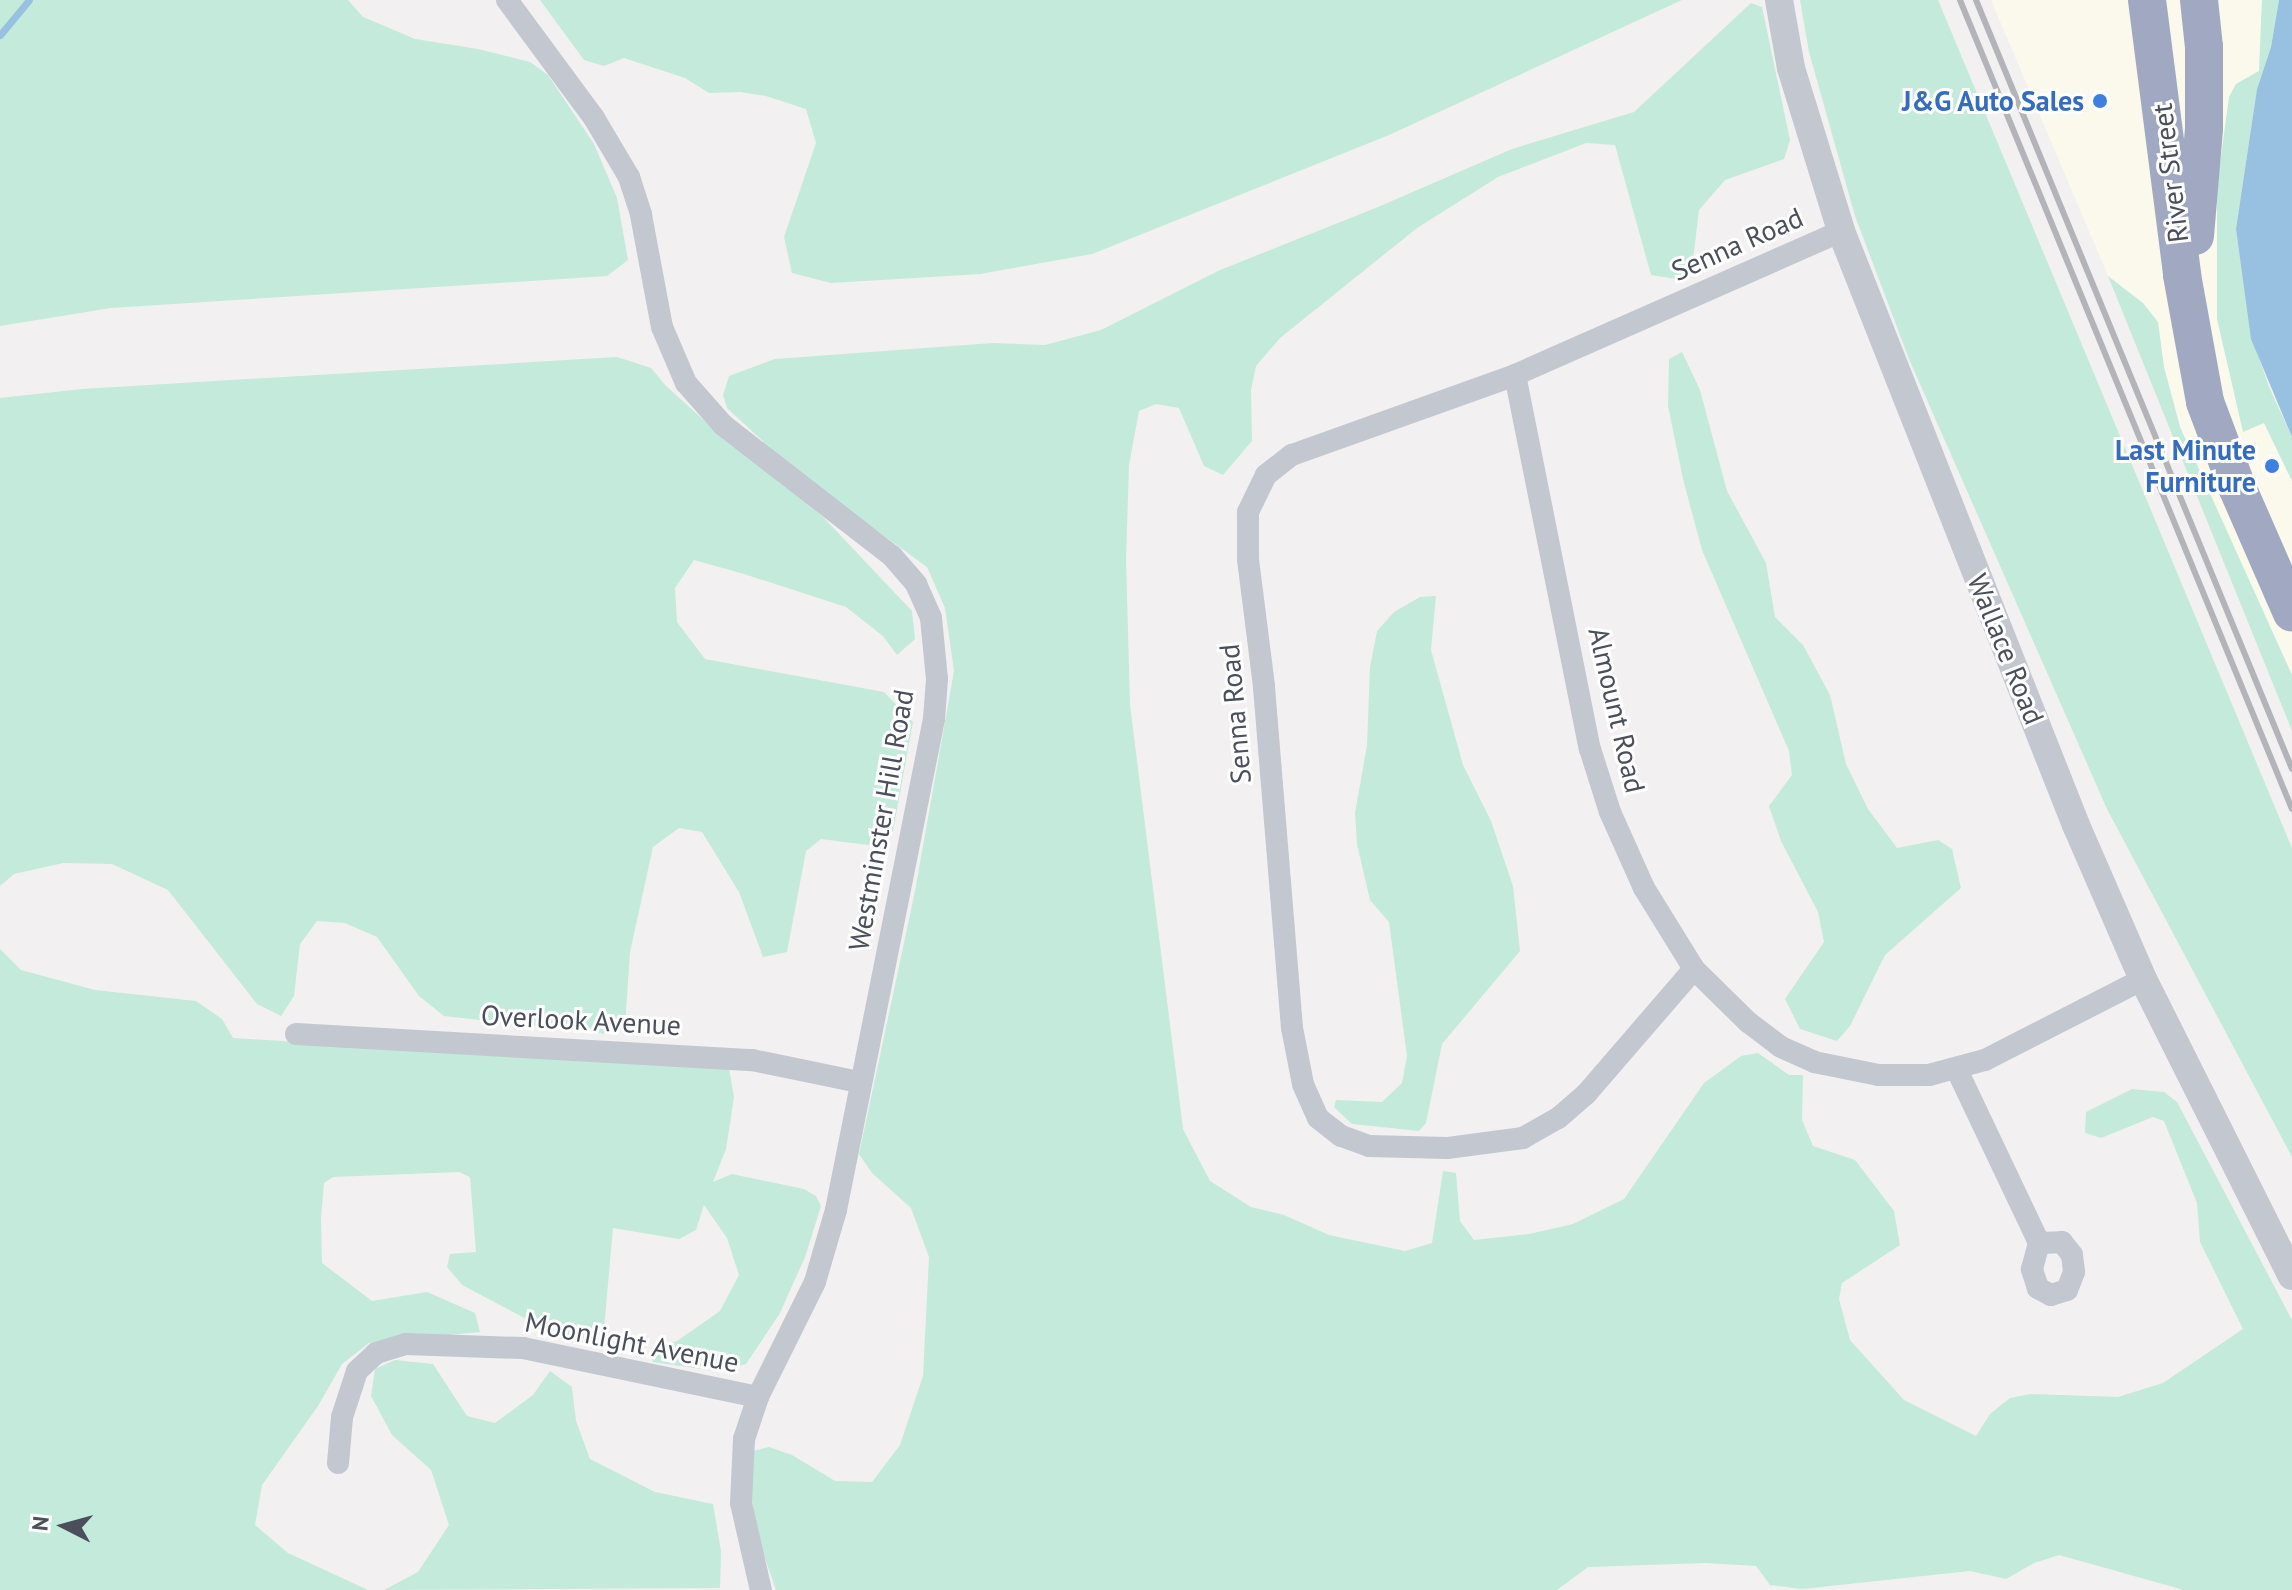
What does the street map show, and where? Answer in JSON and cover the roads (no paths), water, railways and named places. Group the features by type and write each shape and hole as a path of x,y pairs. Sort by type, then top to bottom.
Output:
{"highway":[{"name":"River Street","path":"2147,0 2195,347 2215,433 2292,613"},
{"name":"River Street","path":"2195,347 2197,197 2204,115 2204,47 2199,0"}],"street":[{"name":"Westminster Hill Road","path":"507,0 594,118 629,177 641,215 662,327 686,383 723,425 892,556 916,584 931,618 937,679 934,719 905,872 859,1082 836,1210 809,1297 758,1397 744,1439 740,1479 746,1534 761,1590"},
{"name":"Wallace Road","path":"1779,0 1791,68 1841,231 2076,825 2143,979 2292,1276"},
{"name":"Senna Road","path":"1694,969 1586,1094 1558,1118 1523,1138 1447,1148 1369,1146 1328,1128 1313,1110 1303,1084 1292,1028 1264,686 1247,550 1252,498 1276,465 1292,455 1515,375 1841,231"},
{"name":"Almount Road","path":"1515,375 1590,749 1632,863 1694,969 1766,1037 1814,1062 1895,1076 1957,1070 1985,1060 2143,979"},
{"name":"Overlook Avenue","path":"296,1034 752,1060 859,1082"},
{"path":"1957,1070 2039,1243"},
{"name":"Moonlight Avenue","path":"338,1463 342,1417 357,1371 376,1353 406,1344 523,1348 758,1397"}],"water":[{"path":"2279,0 2292,0 2292,437 2251,339 2236,229 2257,89 2271,47"}],"waterway":[{"path":"0,35 29,0"}],"railway":[{"path":"1960,0 2292,809"},
{"path":"1976,0 2292,769"}],"place":[{"name":"J&G Auto Sales","path":"2100,101"},
{"name":"Last Minute Furniture","path":"2272,466"}]}
